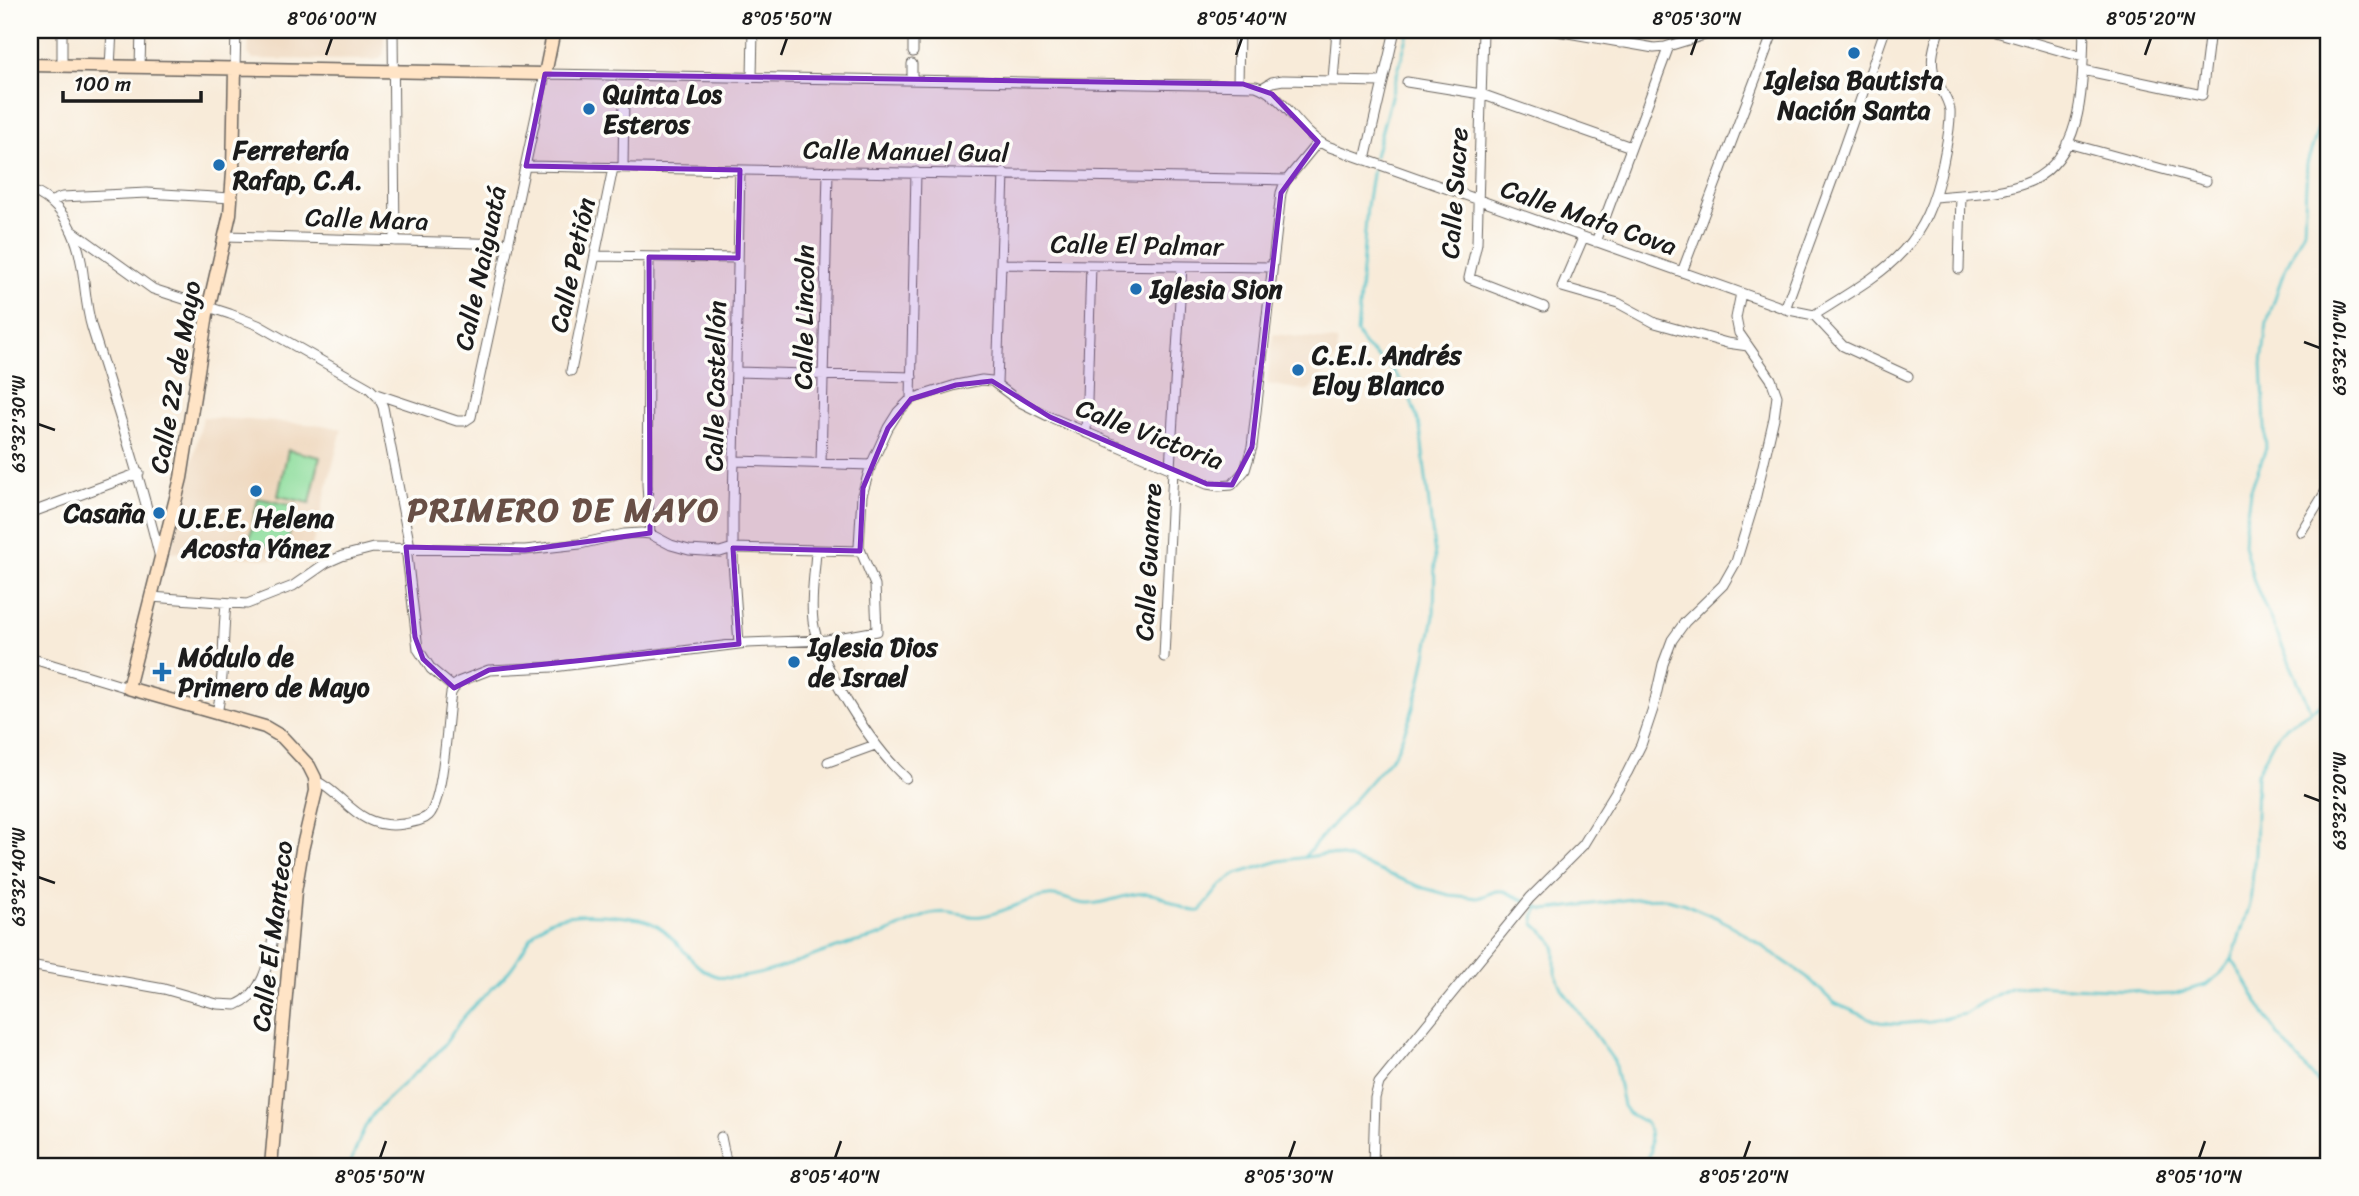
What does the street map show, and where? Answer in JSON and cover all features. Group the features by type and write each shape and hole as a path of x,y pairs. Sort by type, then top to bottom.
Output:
{"street":[{"path":"62,30 62,66"},
{"path":"110,66 111,30"},
{"path":"141,30 141,67"},
{"path":"234,69 236,30"},
{"path":"393,30 395,241"},
{"name":"Calle Naiguatá","path":"376,394 457,421 465,422 471,416 554,30"},
{"path":"752,77 753,30"},
{"path":"913,30 913,52"},
{"path":"1238,84 1240,30"},
{"path":"1332,79 1336,30"},
{"path":"1365,160 1395,30"},
{"name":"Calle Sucre","path":"1483,30 1477,243 1469,278 1544,307"},
{"path":"1551,30 1654,48 1670,46 1721,30"},
{"path":"1620,43 1622,30"},
{"path":"1682,272 1774,30"},
{"path":"1785,309 1885,30"},
{"path":"1908,376 1843,345 1814,315 1875,275 1903,252 1920,229 1935,197 1949,122 1947,101 1931,65 1939,30"},
{"path":"1989,30 2083,57"},
{"path":"1935,197 2005,189 2030,181 2052,166 2067,144 2079,110 2084,30"},
{"path":"2083,70 2202,95 2210,30"},
{"path":"1595,242 1670,46"},
{"path":"912,64 912,78"},
{"path":"30,65 1238,84 1262,88 1277,80 1382,82"},
{"name":"Calle 22 de Mayo","path":"128,688 181,478 209,307 225,236 231,198 234,69"},
{"path":"1407,82 1480,94 1631,147"},
{"name":"Calle Mata Cova","path":"1262,88 1283,104 1318,142 1785,309 1814,315"},
{"name":"Calle Petión","path":"571,371 595,256 618,168 624,96"},
{"name":"Calle Victoria","path":"997,384 1026,405 1207,484 1225,486 1236,482 1245,470 1255,431 1280,193 1287,180 1318,142"},
{"path":"2067,144 2206,181"},
{"name":"Calle Manuel Gual","path":"526,166 1287,180"},
{"name":"Calle Castellón","path":"739,644 733,548 740,170"},
{"name":"Calle Lincoln","path":"821,463 828,171"},
{"path":"911,399 916,172"},
{"path":"30,658 258,724 277,733 309,766 316,781 335,792 360,815 377,823 402,824 426,817 433,809 453,688 464,679 489,670 554,667 739,644 819,641 877,631 875,586 860,551 862,495 871,465 888,428 898,412 911,399 938,389 976,381 987,380 997,384 1004,173"},
{"path":"30,190 52,201 71,230 79,252 92,327 139,473 160,560"},
{"path":"52,201 62,197 146,193 231,198"},
{"path":"1959,269 1961,195"},
{"path":"71,230 153,289 258,326 350,376 376,394 383,407 408,547 418,649 431,669 453,688"},
{"name":"Calle Mara","path":"225,236 509,244"},
{"path":"1583,238 1562,287 1618,303 1655,323 1727,343 1748,346"},
{"path":"595,256 738,258"},
{"path":"649,257 647,484 650,534"},
{"name":"Calle El Palmar","path":"1001,264 1272,267"},
{"path":"1087,433 1091,265"},
{"name":"Calle Guanare","path":"1164,657 1182,266"},
{"path":"1373,1166 1375,1098 1379,1083 1530,898 1556,869 1576,853 1598,821 1641,745 1672,640 1677,631 1723,585 1736,562 1755,500 1777,396 1775,385 1739,333 1737,323 1741,293"},
{"path":"737,372 912,377"},
{"path":"734,461 871,465"},
{"path":"30,513 139,473"},
{"path":"2301,532 2329,486"},
{"path":"151,597 247,604 281,592 326,563 373,548 525,550 580,544 624,534 650,534 671,545 689,550 720,552 733,548 860,551"},
{"path":"816,550 812,618 819,641 847,700 875,745 906,778"},
{"path":"217,713 224,681 222,639 226,604"},
{"path":"828,762 875,745"},
{"name":"Calle El Manteco","path":"271,1166 294,904 316,781"},
{"path":"30,965 164,989 217,1004 236,1005 253,992 264,974 279,911 283,906 294,904"},
{"path":"721,1137 727,1166"}],"highlighted area":[{"path":"545,74 1243,84 1272,94 1318,142 1281,193 1252,447 1232,485 1207,484 1050,417 992,381 956,385 911,399 888,428 863,488 860,551 733,548 739,644 489,670 454,688 423,659 415,637 406,547 525,550 650,533 649,257 738,258 740,170 526,166"}],"shaded area":[{"path":"249,30 384,30 384,54 375,60 253,59 248,54"},
{"name":"C.E.I. Andrés Eloy Blanco","path":"1273,334 1337,341 1338,356 1309,391 1267,384"},
{"name":"U.E.E. Helena Acosta Yánez","path":"203,417 322,425 342,429 308,562 171,552"}],"green space":[{"path":"288,450 320,457 310,503 278,496"},
{"path":"258,498 295,506 286,550 249,542"}],"waterway":[{"path":"1375,156 1409,30"},
{"path":"2322,30 2329,53"},
{"path":"2311,711 2254,582 2244,544 2250,492 2266,448 2262,364 2267,322 2283,274 2304,230 2307,163 2329,96"},
{"path":"1304,857 1396,752 1420,685 1434,616 1435,557 1420,426 1406,387 1392,370 1365,346 1357,333 1367,206 1373,168"},
{"path":"349,1166 373,1114 442,1048 466,1014 512,967 536,931 546,923 566,916 618,916 639,919 665,931 693,961 715,976 743,977 877,937 930,914 943,912 982,916 1048,896 1089,904 1135,894 1151,894 1187,909 1200,911 1221,885 1237,874 1279,861 1327,854 1347,858 1449,895 1478,898 1504,891 1545,910 1632,899 1664,898 1685,904 1720,919 1748,936 1807,977 1834,1003 1879,1022 1897,1024 1930,1021 1965,1014 2011,988 2030,985 2129,990 2155,995 2173,994 2206,985 2221,973 2232,959 2250,904 2255,853 2257,773 2274,740 2287,726 2329,699"},
{"path":"1538,909 1534,916 1535,924 1555,946 1555,972 1562,989 1614,1061 1623,1106 1628,1113 1646,1123 1649,1129 1651,1151 1643,1166"},
{"path":"2232,959 2278,1035 2329,1096"}],"place":[{"name":"Igleisa Bautista Nación Santa","path":"1854,53"},
{"name":"Quinta Los Esteros","path":"589,109"},
{"name":"Ferretería Rafap, C.A.","path":"219,165"},
{"name":"Iglesia Sion","path":"1136,289"},
{"name":"C.E.I. Andrés Eloy Blanco","path":"1298,370"},
{"name":"U.E.E. Helena Acosta Yánez","path":"256,491"},
{"name":"Casaña","path":"159,513"},
{"name":"Iglesia Dios de Israel","path":"794,662"},
{"name":"Módulo de Primero de Mayo","path":"162,672"}],"district":[{"name":"PRIMERO DE MAYO","path":"564,509"}]}
